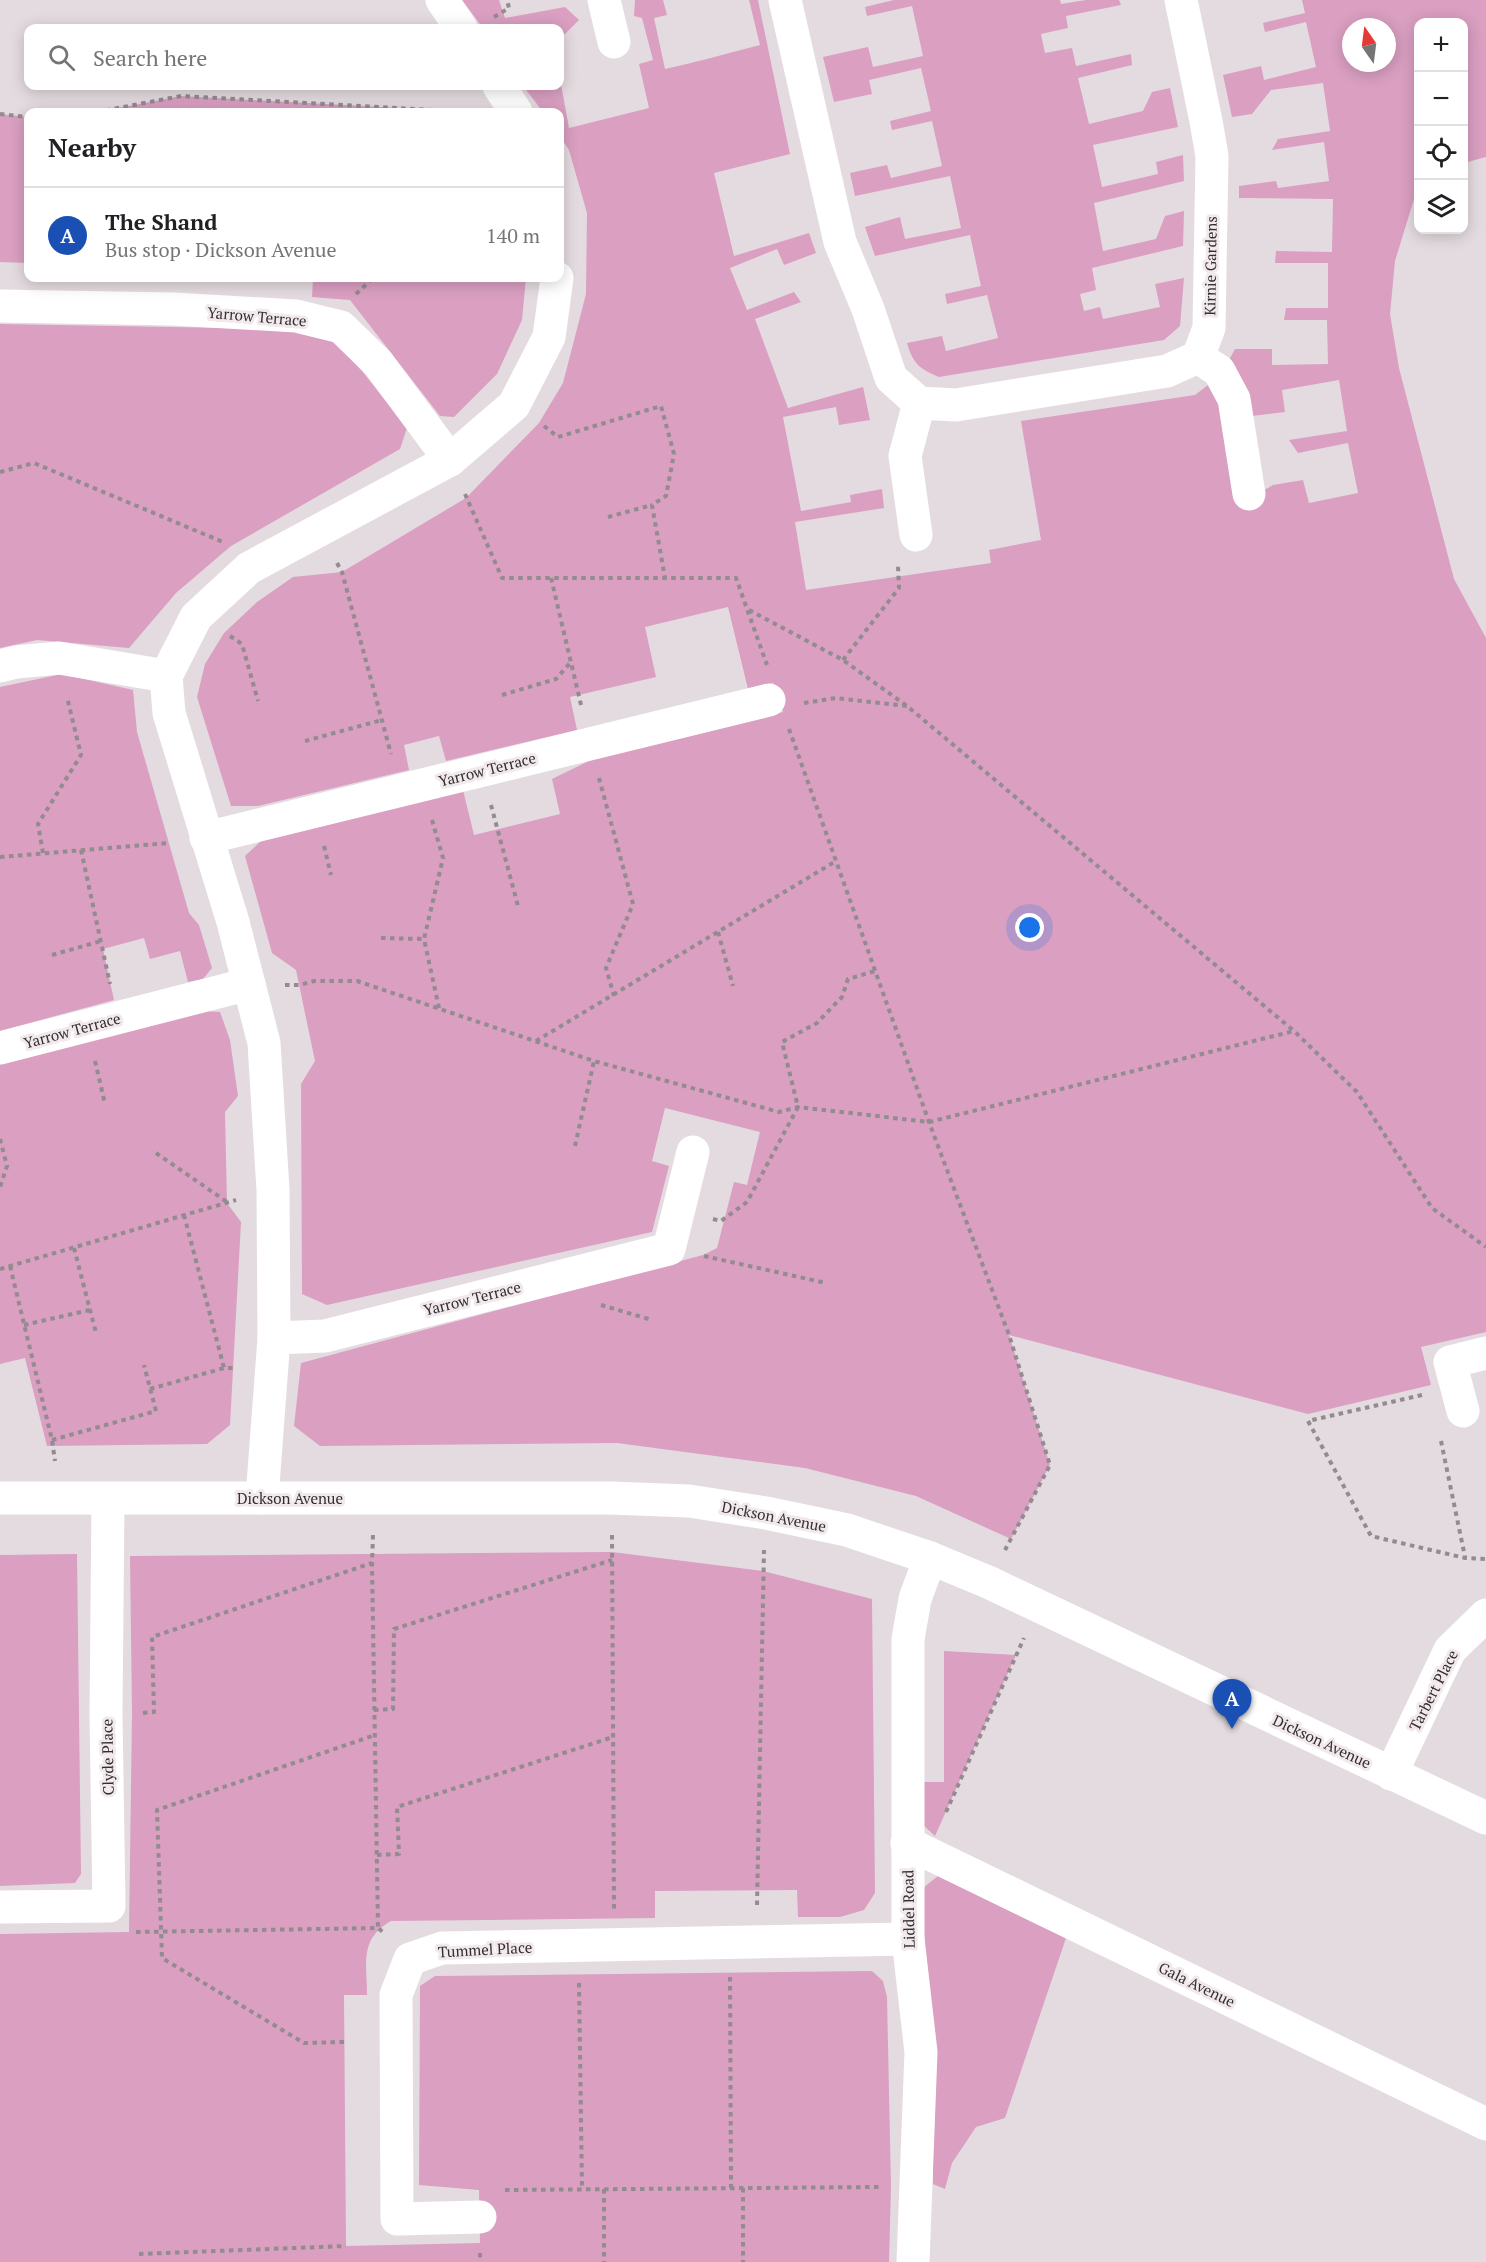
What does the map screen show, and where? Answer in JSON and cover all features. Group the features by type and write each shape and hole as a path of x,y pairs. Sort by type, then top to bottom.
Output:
{"street":[{"path":"442,0 458,24"},
{"path":"604,0 614,42"},
{"path":"785,0 840,242 868,309 891,378 919,403 956,405 1167,371 1198,357 1219,371 1234,399 1249,494"},
{"name":"Kirnie Gardens","path":"1181,0 1212,156 1209,328 1198,357"},
{"path":"502,90 513,108"},
{"path":"262,1498 273,1354 273,1190 264,1043 233,922 169,713 166,676 196,617 249,568 450,460 514,405 549,337 556,282"},
{"name":"Yarrow Terrace","path":"0,306 174,309 296,316 340,327 378,363 450,460"},
{"path":"916,535 905,456 919,403"},
{"path":"0,666 58,658 166,676"},
{"name":"Yarrow Terrace","path":"206,838 769,700"},
{"name":"Yarrow Terrace","path":"0,1048 249,984"},
{"path":"669,1248 693,1152"},
{"name":"Yarrow Terrace","path":"273,1354 325,1336 669,1248"},
{"path":"1460,1399 1450,1362 1486,1353"},
{"name":"Dickson Avenue","path":"0,1498 611,1498 689,1501 766,1513 848,1530 930,1558 988,1582 1486,1818"},
{"name":"Clyde Place","path":"108,1499 106,1714 109,1906"},
{"name":"Liddel Road","path":"913,2262 921,2052 908,1939 908,1639 915,1599 930,1558"},
{"name":"Tarbert Place","path":"1392,1774 1450,1650 1486,1615"},
{"name":"Gala Avenue","path":"907,1843 1486,2124"},
{"path":"0,1907 109,1906"},
{"name":"Tummel Place","path":"410,1959 441,1948 908,1939"},
{"path":"410,1959 396,1995 397,2219 480,2217"}],"path":[{"path":"118,108 181,96 398,108"},
{"path":"0,114 24,117"},
{"path":"514,405 558,437 661,406 674,454 666,496 652,505 608,518"},
{"path":"0,471 34,463 231,546 249,568"},
{"path":"652,505 665,578"},
{"path":"319,530 342,572 391,750"},
{"path":"843,660 899,588 896,550 916,535"},
{"path":"551,578 589,744 633,904 606,968 614,996"},
{"path":"748,609 843,660 908,706 1294,1031 1357,1092 1432,1208 1486,1247"},
{"path":"196,617 242,644 258,701"},
{"path":"43,853 38,824 81,755 58,658"},
{"path":"502,695 556,679 571,662"},
{"path":"769,700 781,706 836,698 908,706"},
{"path":"304,741 382,720"},
{"path":"482,770 518,906"},
{"path":"423,784 442,858 424,939 439,1009"},
{"path":"0,857 169,843"},
{"path":"81,850 118,1018"},
{"path":"535,1042 836,861"},
{"path":"718,932 733,986"},
{"path":"381,938 424,939"},
{"path":"52,955 101,941"},
{"path":"678,1211 721,1221 747,1202 798,1107 782,1042 817,1023 842,998 848,979 875,971"},
{"path":"300,985 314,981 357,981 594,1061 779,1112 798,1107 929,1122 1294,1031"},
{"path":"86,1026 105,1104"},
{"path":"575,1146 594,1061"},
{"path":"929,1122 1009,1335 1050,1465 988,1582"},
{"path":"0,1139 7,1166 0,1187"},
{"path":"156,1153 227,1203"},
{"path":"0,1269 273,1190"},
{"path":"184,1215 224,1368"},
{"path":"74,1248 96,1333"},
{"path":"669,1248 826,1283"},
{"path":"10,1266 52,1440 156,1411 144,1365"},
{"path":"24,1325 90,1310"},
{"path":"150,1389 273,1354"},
{"path":"1460,1399 1308,1421 1371,1536 1465,1558 1486,1559"},
{"path":"1440,1437 1465,1558"},
{"path":"612,1552 615,1946"},
{"path":"372,1554 378,1928 410,1959"},
{"path":"374,1710 393,1709 394,1629 612,1560"},
{"path":"106,1714 153,1713 152,1638 372,1563"},
{"path":"757,1890 763,1571"},
{"path":"907,1843 935,1836 1038,1607"},
{"path":"344,2042 304,2043 162,1958 159,1932 157,1810 375,1735"},
{"path":"377,1855 399,1854 397,1807 613,1737"},
{"path":"109,1906 129,1932 378,1928"},
{"path":"580,1988 582,2189"},
{"path":"730,1989 731,2188"},
{"path":"502,2190 916,2187"},
{"path":"743,2188 743,2262"},
{"path":"604,2189 604,2262"},
{"path":"139,2254 346,2246"}],"shaded area":[{"path":"462,0 499,0 505,18 565,7 579,20 564,35 564,24 480,24"},
{"path":"635,0 663,0 667,15 654,18 665,69 760,45 749,0 758,0 790,154 714,173 734,256 809,233 816,253 784,265 777,249 730,268 747,310 794,292 801,302 755,319 788,408 863,387 870,420 839,425 836,407 783,417 801,511 851,502 850,495 882,489 884,508 795,522 806,590 991,563 989,550 1041,540 1021,421 1195,395 1212,382 1222,400 1238,506 1273,485 1303,480 1309,503 1358,493 1348,443 1298,453 1289,440 1347,431 1339,380 1282,390 1285,412 1252,416 1228,362 1235,349 1272,349 1272,365 1328,364 1327,320 1284,320 1286,308 1328,308 1328,263 1275,263 1276,251 1332,252 1333,199 1239,198 1239,186 1276,181 1278,188 1329,181 1324,142 1272,150 1278,139 1330,131 1323,83 1271,90 1252,114 1232,117 1223,75 1261,66 1264,80 1316,67 1306,22 1265,32 1263,23 1305,13 1302,0 1486,0 1486,157 1468,162 1468,18 1414,18 1414,199 1395,261 1390,314 1399,368 1454,579 1486,638 1486,1332 1421,1347 1431,1385 1308,1414 1009,1335 1050,1465 1011,1539 916,1496 805,1468 617,1443 320,1446 294,1426 301,1363 703,1255 717,1248 734,1182 747,1185 760,1132 665,1108 652,1161 669,1166 652,1232 327,1305 302,1294 301,1084 315,1061 296,970 272,953 245,856 261,841 463,790 474,835 560,814 552,779 593,759 783,712 773,683 748,689 728,607 645,627 656,677 570,697 577,730 446,761 439,736 404,745 409,770 258,806 231,806 197,697 205,664 224,633 257,602 293,577 342,572 466,498 539,423 563,383 586,294 587,213 569,150 564,142 564,108 540,108 526,90 562,90 569,128 649,108 639,64 653,60 642,18 634,16"},
{"path":"894,0 1060,0 1061,4 1086,0 1119,0 1121,5 1066,16 1068,28 1041,34 1045,53 1072,48 1076,66 1131,54 1132,65 1078,78 1089,124 1143,111 1152,92 1170,88 1178,127 1093,145 1102,187 1158,174 1156,162 1183,155 1184,181 1094,203 1103,251 1156,239 1165,216 1184,211 1183,246 1092,268 1096,290 1080,294 1084,311 1100,307 1103,319 1160,307 1155,284 1184,278 1180,326 1164,340 939,377 922,368 915,361 907,343 942,336 946,351 998,338 987,295 947,304 945,294 981,286 970,235 875,256 865,227 900,217 905,239 961,228 950,176 855,196 850,173 887,165 891,178 942,166 932,121 892,130 890,121 931,111 921,68 869,80 872,94 834,102 823,57 868,47 873,67 923,56 912,6 867,16 865,7"},
{"path":"181,96 398,108 118,108"},
{"path":"0,114 24,117 24,263 0,262"},
{"path":"313,282 526,282 522,320 497,374 454,417 440,416 350,300 312,297"},
{"path":"0,324 291,329 331,338 362,371 407,428 400,449 231,546 176,593 129,648 37,640 0,648"},
{"path":"62,674 133,690 137,732 189,913 199,925 212,968 203,979 188,982 180,951 150,959 144,938 103,949 114,1000 0,1031 0,687"},
{"path":"203,1011 220,1012 230,1040 238,1096 225,1112 227,1203 241,1222 230,1425 207,1444 47,1446 25,1358 0,1364 0,1064"},
{"path":"612,1552 763,1571 872,1599 875,1893 864,1910 840,1917 798,1917 797,1890 655,1891 655,1918 391,1921 381,1928 369,1944 366,1962 367,1995 344,1995 346,2246 480,2243 479,2190 419,2185 420,1986 435,1976 872,1971 883,1981 887,1997 891,2187 889,2262 0,2262 0,1934 129,1932 132,1713 130,1556"},
{"path":"77,1554 81,1874 75,1883 0,1886 0,1555"},
{"path":"944,1651 1016,1655 935,1836 921,1823 920,1782 944,1782"},
{"path":"938,1876 1066,1938 1005,2118 976,2127 952,2163 945,2189 933,2184 933,2050 918,1892"}],"place":[{"name":"The Shand","path":"1232,1729"}]}
